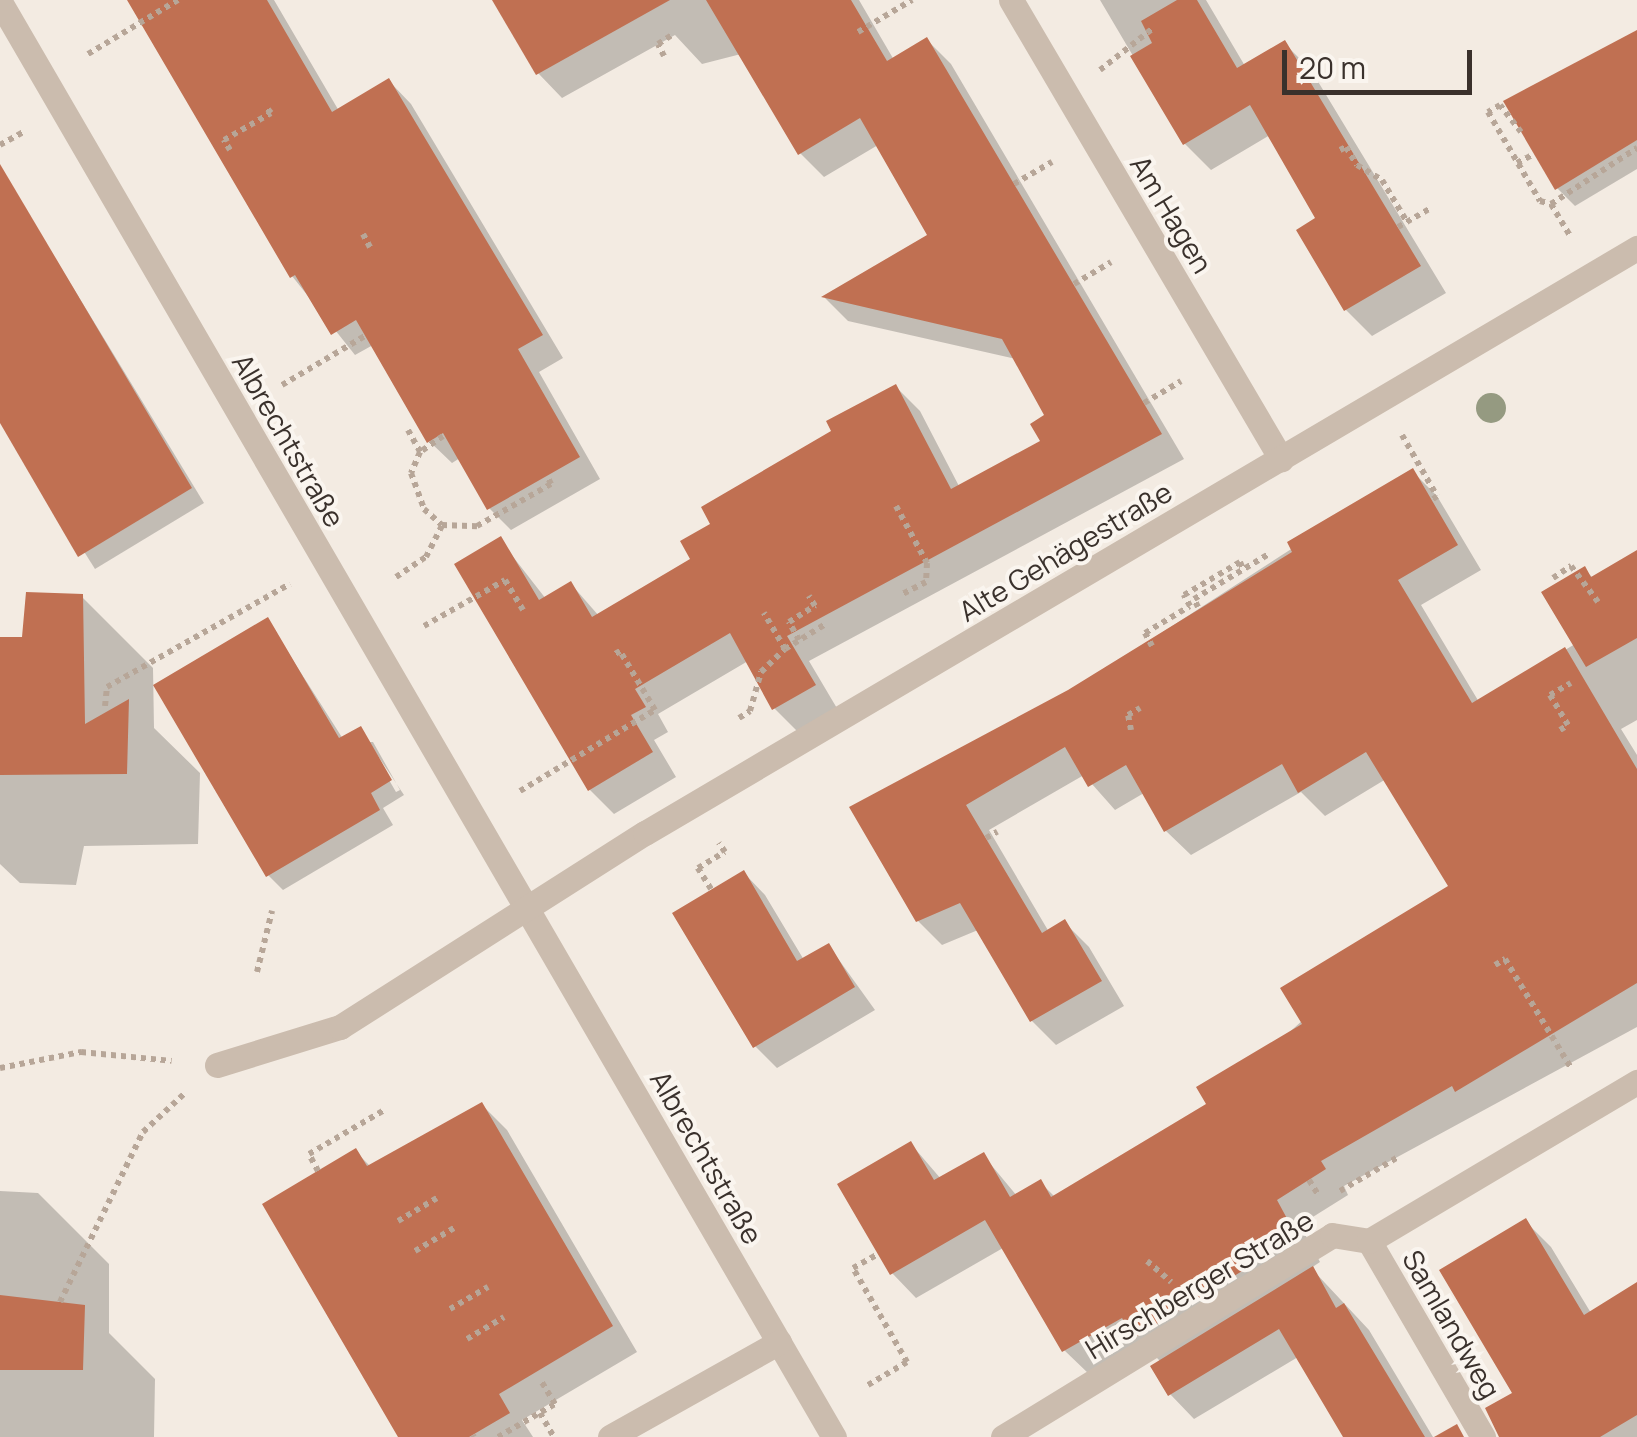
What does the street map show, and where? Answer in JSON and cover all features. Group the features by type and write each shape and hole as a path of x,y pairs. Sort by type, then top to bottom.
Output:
{"street":[{"name":"Am Hagen","path":"1011,0 1281,458"},
{"name":"Albrechtstraße","path":"0,2 834,1437"},
{"path":"1141,220 1164,206"},
{"name":"Alte Gehägestraße","path":"527,908 1637,248"},
{"path":"217,1065 340,1027 527,908"},
{"path":"1368,1242 1637,1082"},
{"name":"Hirschberger Straße","path":"1003,1437 1332,1235 1368,1242"},
{"name":"Samlandweg","path":"1368,1242 1483,1437"},
{"path":"610,1437 779,1342"}],"path":[{"path":"88,54 178,0"},
{"path":"858,32 912,0"},
{"path":"1088,77 1152,29"},
{"path":"664,56 658,44 672,35"},
{"path":"1520,132 1500,105 1488,112 1540,201 1551,204 1576,246"},
{"path":"230,150 224,140 271,113 266,107"},
{"path":"0,145 27,130"},
{"path":"1340,150 1346,147 1357,165 1382,180 1407,222"},
{"path":"1551,204 1637,148"},
{"path":"1518,163 1534,154"},
{"path":"1014,184 1055,160"},
{"path":"1398,227 1429,210"},
{"path":"363,234 370,246"},
{"path":"1074,284 1115,260"},
{"path":"282,385 365,336"},
{"path":"1144,403 1184,379"},
{"path":"408,430 420,452"},
{"path":"1400,432 1437,496 1432,500"},
{"path":"442,525 412,485 420,452 443,436"},
{"path":"442,525 477,526 551,484 547,476"},
{"path":"896,506 927,563 926,582 902,594"},
{"path":"396,577 426,557 442,525"},
{"path":"1198,607 1194,599 1269,554"},
{"path":"1152,646 1145,632 1190,606 1184,595 1240,562 1243,569"},
{"path":"1553,578 1571,566 1598,602"},
{"path":"424,626 505,580 523,610"},
{"path":"105,706 107,687 293,582"},
{"path":"799,640 789,622 816,606 810,596"},
{"path":"764,613 784,649"},
{"path":"739,718 750,711 761,672 784,649 824,625"},
{"path":"520,791 654,710 620,651 615,654"},
{"path":"1560,730 1568,724 1550,695 1571,683"},
{"path":"1131,730 1128,715 1140,708"},
{"path":"986,838 997,832"},
{"path":"712,889 698,868 725,852 714,834"},
{"path":"257,972 272,911"},
{"path":"1495,965 1506,960 1576,1076"},
{"path":"0,1068 81,1052 217,1065"},
{"path":"60,1302 142,1132 217,1065"},
{"path":"318,1170 309,1154 386,1109"},
{"path":"1309,1180 1322,1201 1400,1156"},
{"path":"398,1221 437,1198"},
{"path":"415,1250 454,1228"},
{"path":"868,1384 908,1362 853,1268 878,1254"},
{"path":"1147,1262 1157,1270"},
{"path":"450,1309 488,1287"},
{"path":"467,1339 504,1317"},
{"path":"498,1437 555,1404 542,1382"},
{"path":"540,1413 554,1437"}],"building":[{"path":"127,0 267,0 332,112 389,78 543,335 518,349 580,457 487,510 443,433 427,443 356,320 331,335 295,275 290,278"},
{"path":"492,0 670,0 536,75"},
{"path":"706,0 851,0 887,61 927,37 1162,434 787,636 816,685 772,710 730,633 635,689 646,707 631,715 653,752 588,791 454,564 501,536 539,600 571,581 592,617 690,559 680,541 710,524 701,507 831,431 826,421 896,384 951,489 1040,441 1030,424 1044,415 1002,339 821,297 927,235 860,118 798,155"},
{"path":"1177,0 1197,0 1237,68 1285,40 1421,266 1344,311 1296,230 1315,218 1250,105 1183,145 1130,56 1152,43 1141,21"},
{"path":"1637,30 1637,140 1555,190 1503,101"},
{"path":"0,164 192,488 78,557 0,423"},
{"path":"1413,468 1458,545 1398,580 1472,703 1565,647 1637,769 1637,983 1455,1092 1452,1086 1321,1161 1326,1169 1277,1200 1297,1237 1134,1338 1122,1318 1062,1352 985,1220 890,1275 837,1184 911,1141 934,1180 984,1152 1010,1197 1041,1179 1051,1197 1206,1104 1196,1087 1302,1024 1280,988 1448,886 1366,752 1298,793 1282,764 1164,832 1126,765 1088,787 1065,747 966,805 1042,933 1065,919 1102,981 1030,1022 960,903 916,922 849,807 1068,690 1292,552 1287,542"},
{"path":"1637,550 1637,638 1586,667 1541,592 1585,566 1591,577"},
{"path":"26,592 83,594 85,724 129,699 127,774 0,775 0,637 22,637"},
{"path":"268,617 339,738 361,726 392,780 371,793 380,810 266,877 153,685"},
{"path":"744,870 797,961 829,943 855,987 753,1048 672,913"},
{"path":"482,1102 613,1326 499,1394 510,1413 469,1437 398,1437 262,1204 356,1148 367,1166"},
{"path":"1526,1218 1584,1315 1637,1282 1637,1415 1600,1437 1499,1437 1485,1408 1512,1393 1439,1270"},
{"path":"1313,1266 1336,1308 1344,1303 1425,1437 1343,1437 1279,1329 1168,1396 1150,1366"},
{"path":"0,1295 85,1305 83,1370 0,1370"},
{"path":"1457,1424 1464,1437 1434,1437"}]}
